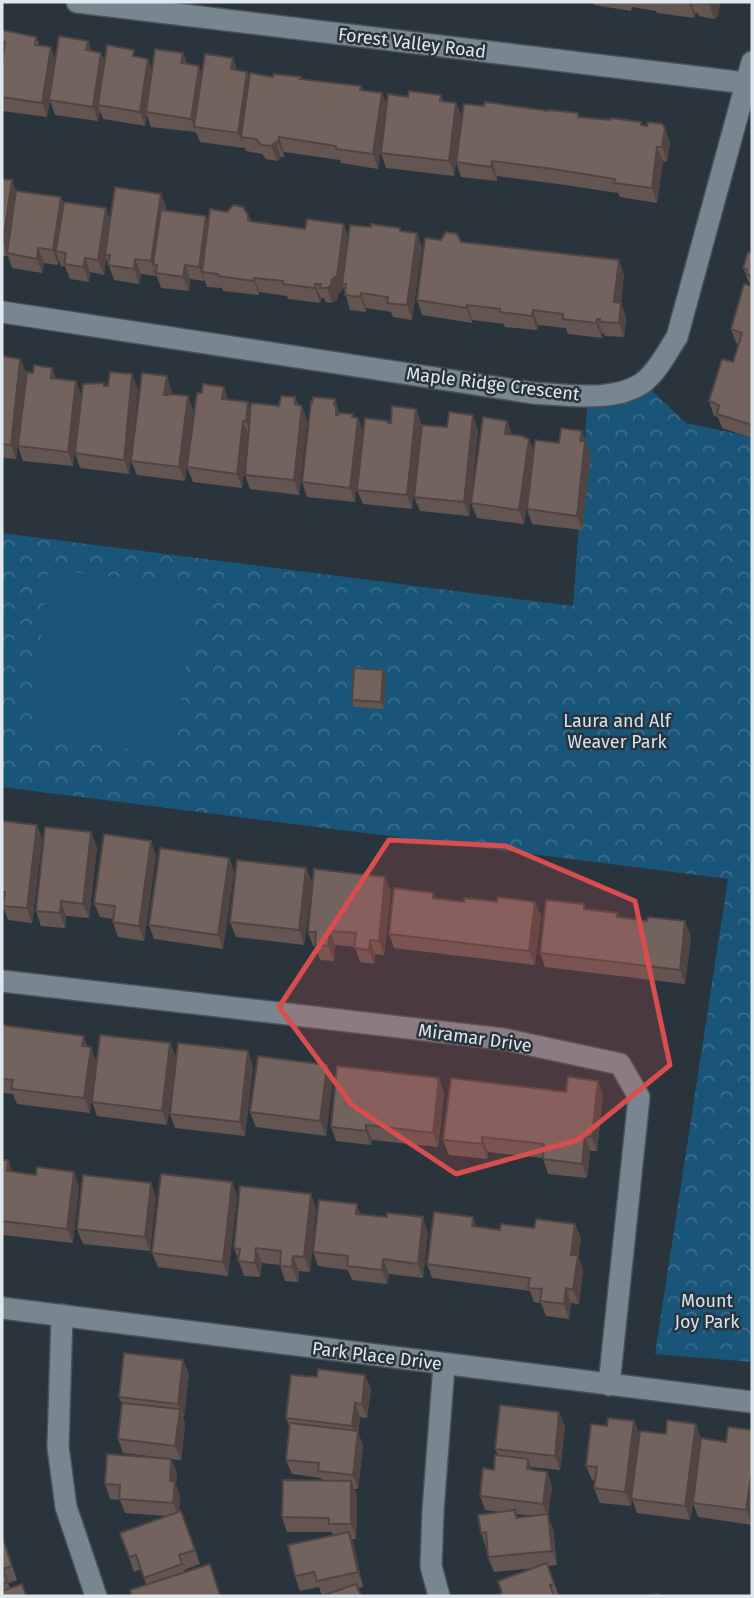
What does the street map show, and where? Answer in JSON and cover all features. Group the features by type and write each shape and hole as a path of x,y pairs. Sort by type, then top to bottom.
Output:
{"street":[{"name":"Forest Valley Road","path":"77,2 746,83"},
{"name":"Maple Ridge Crescent","path":"2,312 533,393 588,396 618,393 643,383 658,367 677,337 752,62"},
{"name":"Miramar Drive","path":"2,981 503,1039 620,1064 639,1097 609,1385"},
{"name":"Park Place Drive","path":"2,1308 752,1402"},
{"path":"62,1315 58,1447 66,1507 96,1596"},
{"path":"439,1596 431,1566 444,1365"}],"highlighted area":[{"path":"389,840 506,846 635,901 670,1065 578,1140 456,1174 352,1105 279,1007"}],"green space":[{"name":"Laura and Alf Weaver Park","path":"643,382 686,423 752,437 752,1362 655,1354 728,879 2,787 2,533 573,606 588,396"},
{"path":"48,570 198,585 173,755 31,736"}],"building":[{"path":"2,30 36,37 35,45 51,47 42,103 2,97 5,42 2,41"},
{"path":"59,36 88,41 86,50 101,53 93,107 49,100"},
{"path":"107,45 134,50 133,56 148,59 140,112 98,105"},
{"path":"155,49 183,53 181,63 199,66 191,119 146,112"},
{"path":"205,54 233,58 231,69 247,72 238,133 194,127"},
{"path":"250,73 361,86 360,90 382,93 373,154 279,137 278,143 271,146 261,145 256,139 241,137"},
{"path":"409,91 441,95 440,101 456,103 449,161 381,153 388,94 408,97"},
{"path":"485,102 578,113 578,117 641,122 641,125 647,126 648,122 662,124 665,128 662,147 657,147 652,188 614,183 615,179 553,169 492,161 491,167 456,162 464,104 484,106"},
{"path":"2,179 12,180 3,242 2,242"},
{"path":"115,187 161,194 151,261 135,259 134,269 108,265 110,255 105,255"},
{"path":"16,191 61,197 53,250 38,248 37,259 7,253"},
{"path":"64,202 106,208 98,260 85,258 83,267 64,264 66,253 56,251"},
{"path":"233,205 243,207 248,221 305,229 307,219 344,224 337,276 332,279 331,285 320,288 321,284 315,284 315,288 283,284 283,281 254,278 254,281 202,272 210,209 227,212"},
{"path":"161,210 206,216 199,267 185,265 183,277 156,273 157,265 153,264"},
{"path":"371,224 417,233 407,305 387,303 388,297 361,293 360,297 345,295 346,284 342,284 350,225 371,227"},
{"path":"446,232 457,234 461,242 619,260 614,302 621,303 619,323 600,322 600,319 597,319 596,323 563,319 563,314 533,310 532,316 500,312 500,309 467,305 466,308 417,300 425,238 441,240"},
{"path":"752,248 752,276 746,274 747,269 743,268"},
{"path":"744,284 752,286 752,425 717,414 719,405 709,401 722,359 733,362 742,333 731,329"},
{"path":"2,356 20,359 11,445 2,444"},
{"path":"34,365 52,368 51,378 76,381 68,452 18,446 27,372 33,373"},
{"path":"110,372 132,374 124,460 75,453 83,384 104,383 104,386 108,386"},
{"path":"142,373 167,376 164,395 188,396 179,467 131,461"},
{"path":"203,384 224,387 222,399 248,402 237,474 187,467 197,393 202,393"},
{"path":"281,396 295,397 295,404 302,406 294,480 245,475 251,403 279,406"},
{"path":"313,397 335,399 336,415 353,414 352,417 358,418 350,488 302,482"},
{"path":"392,406 416,409 407,495 357,490 365,418 391,423"},
{"path":"449,412 473,415 464,502 414,497 422,425 447,427"},
{"path":"483,417 507,421 505,434 529,439 519,510 471,503"},
{"path":"561,428 582,431 580,441 585,441 577,516 527,509 535,440 559,443"},
{"path":"354,668 383,670 381,702 352,700"},
{"path":"2,821 37,825 27,908 3,906 5,892 2,892"},
{"path":"45,827 91,832 83,904 61,901 60,913 36,911"},
{"path":"104,834 151,841 139,926 113,922 115,906 94,903"},
{"path":"160,848 229,858 218,935 149,925"},
{"path":"237,860 306,868 299,930 230,922"},
{"path":"314,869 385,877 379,941 370,940 369,950 354,948 356,933 330,931 328,946 315,945 316,932 308,932"},
{"path":"394,888 433,893 433,898 464,902 464,898 497,902 498,897 535,902 529,951 389,934"},
{"path":"546,900 584,904 584,909 617,913 617,917 647,921 648,917 685,921 680,970 540,953"},
{"path":"2,1025 84,1036 82,1046 91,1047 84,1098 11,1089 13,1080 2,1079"},
{"path":"100,1035 170,1043 162,1111 92,1102"},
{"path":"178,1043 248,1051 240,1122 170,1114"},
{"path":"258,1056 327,1065 320,1121 250,1112"},
{"path":"337,1066 439,1078 433,1133 366,1125 366,1131 331,1127"},
{"path":"568,1077 598,1081 592,1137 585,1136 582,1164 543,1159 544,1144 482,1137 482,1144 443,1140 451,1078 566,1092"},
{"path":"2,1160 8,1160 7,1171 36,1175 37,1167 74,1172 67,1229 2,1221"},
{"path":"161,1174 232,1182 223,1262 152,1253"},
{"path":"83,1175 151,1183 145,1237 77,1229"},
{"path":"240,1186 311,1194 304,1257 293,1256 292,1267 280,1266 281,1251 256,1248 255,1263 238,1261 240,1249 234,1248"},
{"path":"319,1200 357,1204 356,1214 387,1217 387,1213 423,1217 418,1264 383,1259 382,1270 347,1266 348,1256 313,1252"},
{"path":"434,1212 473,1217 472,1226 500,1230 501,1224 534,1228 536,1219 575,1224 571,1255 578,1255 573,1290 566,1288 564,1304 540,1301 542,1289 528,1288 530,1278 427,1264"},
{"path":"124,1353 183,1360 178,1404 119,1397"},
{"path":"318,1369 365,1375 362,1404 355,1403 352,1426 286,1418 291,1375 317,1377"},
{"path":"122,1403 180,1409 175,1446 118,1439"},
{"path":"500,1405 559,1412 555,1456 495,1449"},
{"path":"608,1418 634,1421 625,1492 594,1488 597,1467 586,1466 591,1424 607,1426"},
{"path":"667,1420 696,1424 685,1506 631,1499 640,1431 666,1434"},
{"path":"290,1423 358,1431 353,1475 318,1471 319,1463 286,1460"},
{"path":"728,1427 752,1430 752,1470 746,1510 693,1503 701,1438 726,1442"},
{"path":"107,1454 171,1459 170,1481 175,1482 173,1503 119,1499 120,1485 105,1484"},
{"path":"495,1455 528,1459 527,1469 547,1472 543,1504 480,1496 483,1468 494,1470"},
{"path":"283,1480 351,1481 351,1524 329,1524 329,1518 282,1517"},
{"path":"515,1510 516,1518 548,1514 552,1551 488,1557 486,1532 481,1533 478,1515"},
{"path":"181,1511 195,1550 179,1555 182,1564 144,1578 136,1555 129,1557 120,1533"},
{"path":"349,1532 358,1572 317,1581 314,1572 295,1576 288,1545"},
{"path":"2,1539 12,1566 3,1569 7,1582 2,1584"},
{"path":"547,1563 554,1584 550,1585 554,1596 494,1596 502,1593 498,1581"},
{"path":"210,1564 220,1596 132,1596 130,1590"},
{"path":"22,1584 26,1596 2,1596 2,1591"},
{"path":"356,1584 361,1596 322,1596"}],"park label":[{"name":"Mount Joy Park","path":"707,1311"}]}
